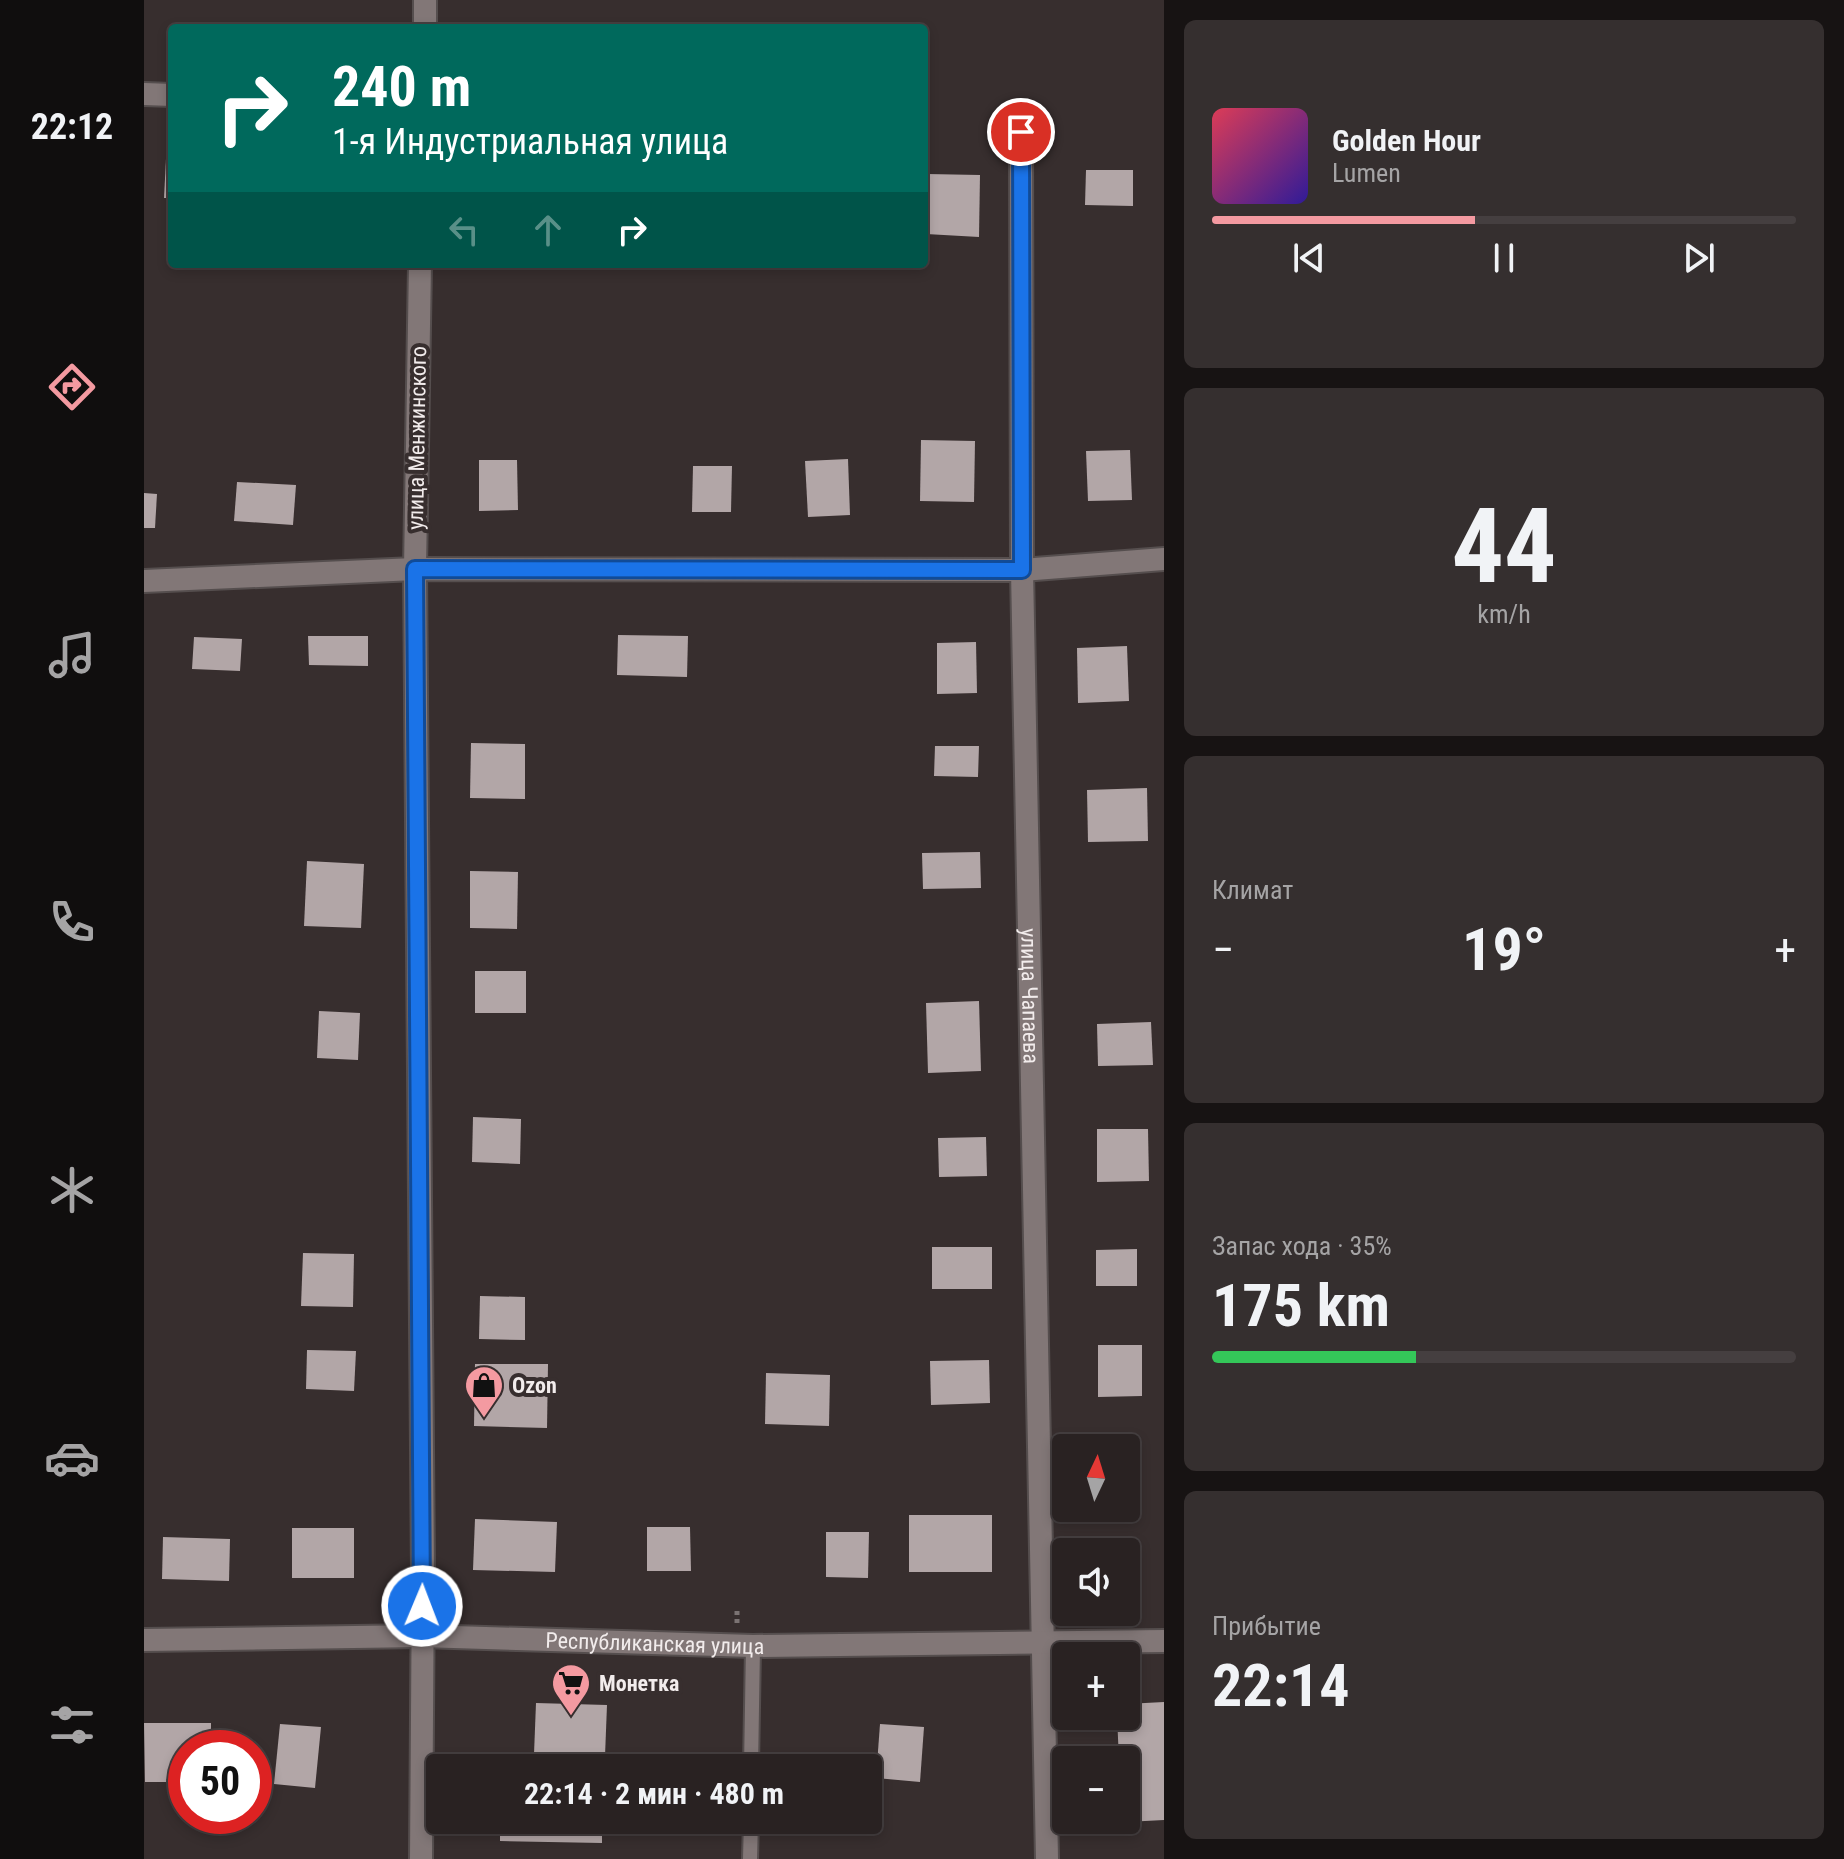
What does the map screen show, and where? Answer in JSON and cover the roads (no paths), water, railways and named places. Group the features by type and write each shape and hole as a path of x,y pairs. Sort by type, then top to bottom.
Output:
{"street":[{"path":"425,0 425,24"},
{"path":"144,94 168,95"},
{"name":"улица Чапаева","path":"1021,132 1022,570 1047,1859"},
{"name":"улица Менжинского","path":"420,268 415,569 423,1575 421,1859"},
{"path":"144,581 415,569 1022,570 1164,559"},
{"name":"Республиканская улица","path":"144,1640 421,1636 753,1646 1164,1641"}],"lane":[{"path":"751,1754 753,1646"},
{"path":"750,1859 751,1834"}],"place":[{"name":"Ozon","path":"484,1419"},
{"name":"Монетка","path":"571,1717"}]}
